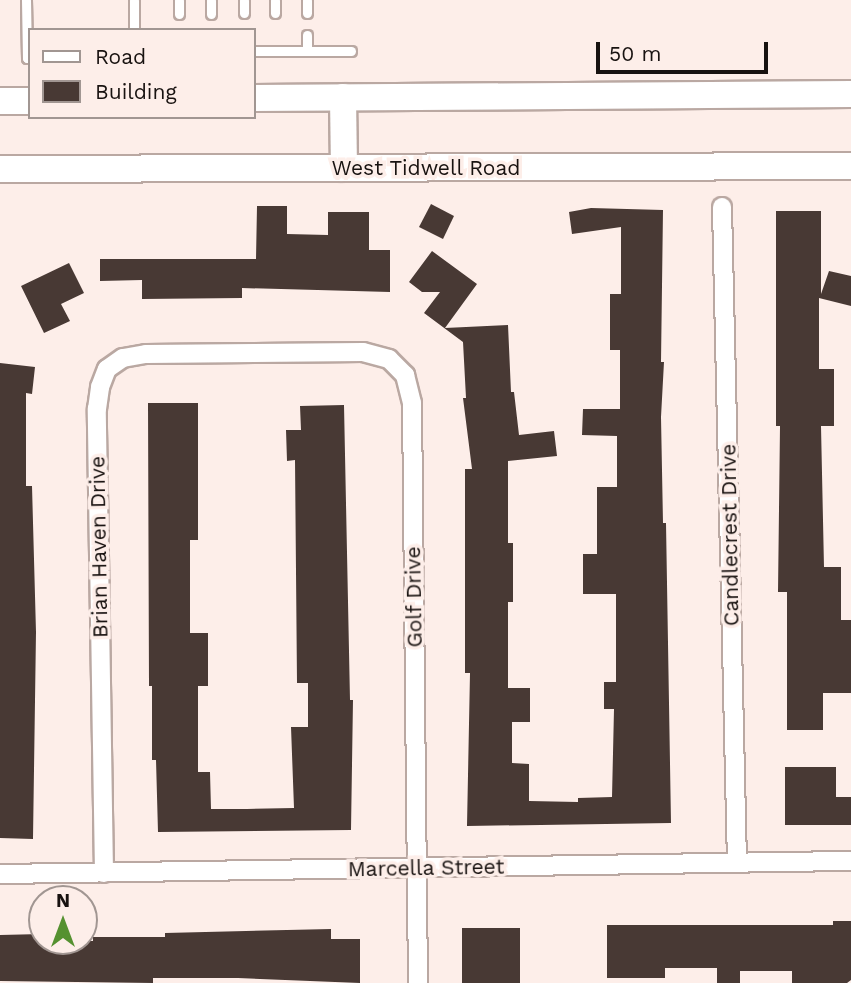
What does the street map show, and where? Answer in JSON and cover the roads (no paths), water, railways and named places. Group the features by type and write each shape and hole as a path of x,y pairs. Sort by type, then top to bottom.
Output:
{"main road":[{"path":"256,98 851,94"},
{"path":"343,97 344,168"},
{"path":"0,101 28,101"},
{"name":"West Tidwell Road","path":"0,169 851,166"}],"street":[{"name":"Candlecrest Drive","path":"722,207 737,863"},
{"name":"Golf Drive","path":"248,353 363,352 389,359 405,375 412,403 418,983"},
{"name":"Brian Haven Drive","path":"104,873 97,409 100,387 107,369 123,358 146,354 248,353"},
{"name":"Marcella Street","path":"0,874 851,861"}],"lane":[{"path":"26,0 28,29"},
{"path":"134,0 134,28"},
{"path":"179,0 179,14"},
{"path":"211,0 211,14"},
{"path":"244,0 244,13"},
{"path":"275,0 275,13"},
{"path":"307,0 307,13"},
{"path":"307,36 307,51"},
{"path":"274,51 275,39"},
{"path":"256,51 351,51"}]}
